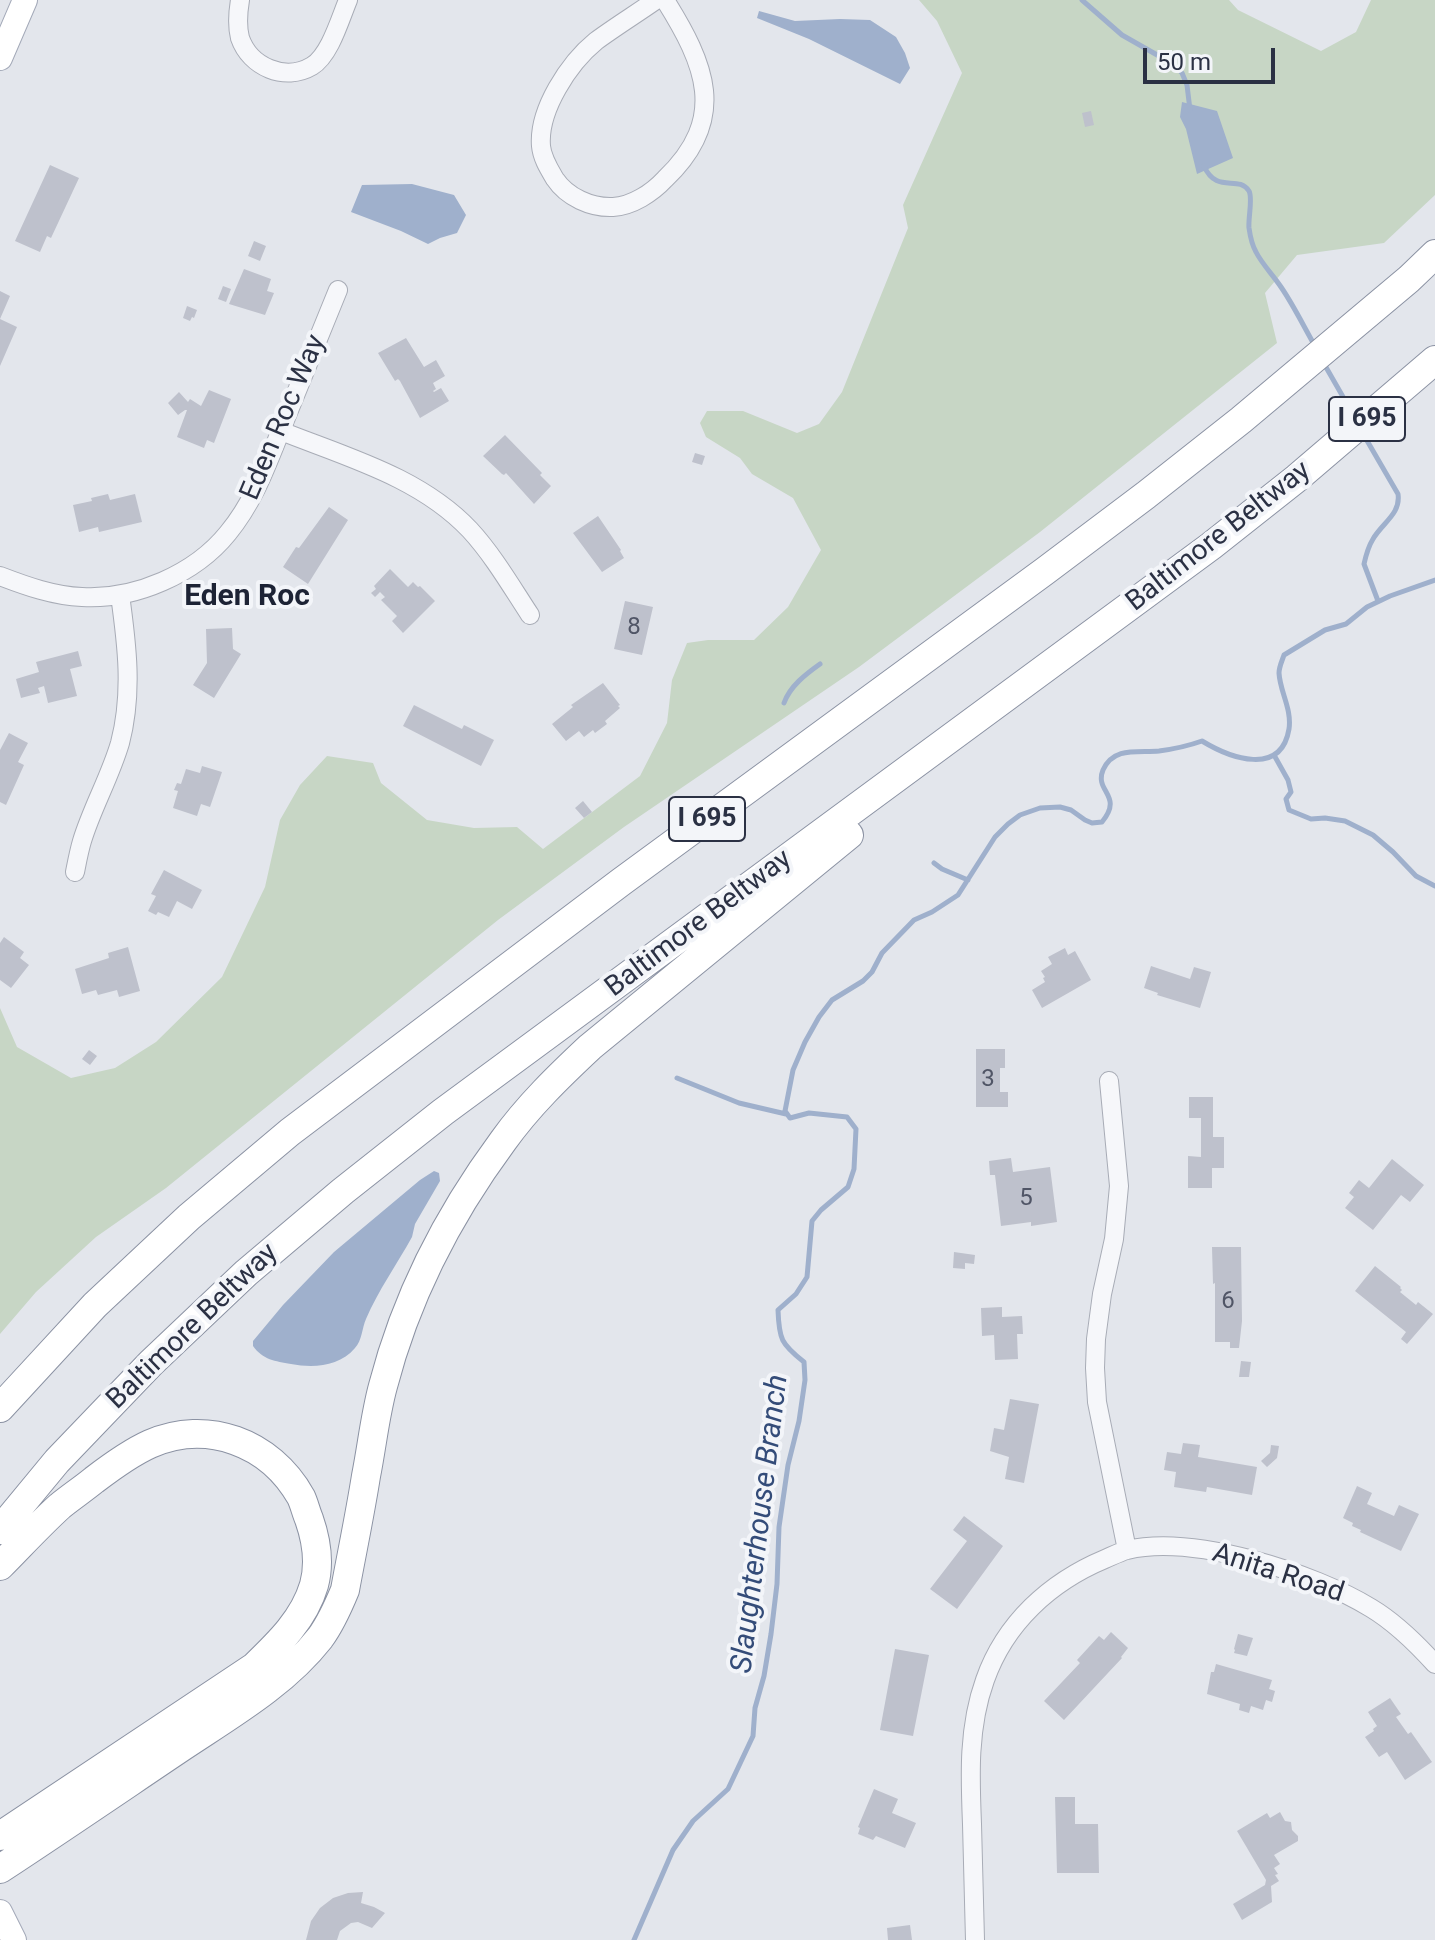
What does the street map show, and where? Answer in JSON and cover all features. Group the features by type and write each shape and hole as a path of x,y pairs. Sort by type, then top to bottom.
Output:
{"highway":[{"name":"I 695","path":"0,1408 95,1305 189,1217 290,1132 621,882 1146,495 1252,411 1435,254"},
{"name":"Baltimore Beltway","path":"0,1530 57,1461 151,1363 246,1273 343,1191 456,1103 1211,546 1297,478 1435,360"},
{"path":"0,1869 246,1704 279,1680 321,1637 334,1617 345,1590 383,1385 409,1306 450,1223 479,1176 504,1140 546,1090 637,1007 1094,633"},
{"path":"0,1566 59,1507 113,1466 150,1444 193,1434 218,1434 242,1442 268,1457 301,1497 315,1534 317,1561 314,1584 305,1606 288,1634 254,1667 0,1836"},
{"path":"0,1819 46,1805"}],"main road":[{"path":"0,58 25,0"},
{"path":"0,1912 14,1940"}],"street":[{"path":"240,0 240,36 246,50 259,64 272,71 289,74 313,65 328,48 348,0"},
{"path":"656,0 595,43 573,65 549,105 542,126 541,147 554,177 575,198 596,206 614,207 631,203 657,188 677,168 701,124 705,93 701,68 686,34 665,0"},
{"name":"Eden Roc Way","path":"0,576 60,594 84,597 120,595 183,571 207,554 227,535 259,486 338,290"},
{"path":"281,431 389,474 418,488 446,507 490,555 530,615"},
{"path":"75,872 82,842 120,743 126,711 129,679 120,595"},
{"path":"1109,1081 1119,1186 1114,1239 1096,1339 1095,1368 1097,1402 1127,1550"},
{"name":"Anita Road","path":"975,1940 971,1742 975,1711 985,1679 1012,1628 1034,1603 1062,1581 1127,1550 1164,1546 1237,1556 1338,1590 1374,1609 1408,1636 1435,1664"}],"green space":[{"path":"919,0 1229,0 1238,10 1321,51 1356,32 1371,0 1435,0 1435,195 1384,243 1297,255 1265,293 1277,343 1040,532 859,667 624,827 498,920 166,1188 96,1237 36,1292 0,1334 0,1008 17,1047 71,1078 115,1068 156,1042 222,977 265,887 280,820 300,785 327,756 373,763 381,783 427,820 474,828 517,827 543,849 640,776 667,723 672,680 687,643 754,640 788,607 821,550 793,498 752,474 740,458 706,437 700,423 707,411 743,411 797,433 819,424 842,392 908,228 903,205 962,73 937,21"}],"water":[{"path":"759,11 795,21 870,20 896,37 910,68 900,84 809,39 757,18"},
{"path":"1182,102 1217,111 1233,158 1197,174 1180,117"},
{"path":"412,184 454,195 466,215 457,233 428,244 351,212 362,185"},
{"path":"434,1171 439,1173 440,1181 371,1309 355,1348 341,1359 317,1366 275,1361 257,1351 253,1341 334,1252"}],"building":[{"path":"1091,111 1094,125 1085,127 1082,113"},
{"path":"50,165 79,178 51,238 47,236 40,252 15,241"},
{"path":"254,241 266,246 260,261 248,256"},
{"path":"244,269 271,279 267,291 274,293 265,315 229,304"},
{"path":"223,286 231,289 226,302 218,299"},
{"path":"0,291 10,296 0,319"},
{"path":"187,306 197,310 190,321 183,318"},
{"path":"0,319 17,327 0,366"},
{"path":"406,338 424,367 436,360 445,376 433,383 436,389 433,391 441,388 449,401 420,418 400,381 395,381 378,353"},
{"path":"209,390 231,399 214,443 207,440 204,448 177,437 187,410 178,415 168,403 179,392 188,402 190,399 201,406"},
{"path":"505,435 551,486 534,504 506,473 502,474 483,456"},
{"path":"695,453 705,456 702,465 692,462"},
{"path":"108,494 110,500 135,494 142,522 99,532 98,527 79,532 73,505"},
{"path":"329,507 348,520 308,584 283,567"},
{"path":"598,516 624,558 602,572 573,533"},
{"path":"390,569 408,587 413,582 435,601 403,633 392,621 397,616 381,600 385,597 380,592 375,597 371,593"},
{"path":"625,601 653,607 642,655 614,649"},
{"path":"232,628 233,649 241,654 214,698 193,685 207,663 206,629"},
{"path":"78,651 82,666 70,669 77,696 48,703 44,686 38,688 40,693 21,698 16,679 39,672 36,662"},
{"path":"603,683 620,708 595,733 593,730 584,737 579,731 566,741 552,724 573,707 571,705"},
{"path":"414,705 462,729 464,725 494,740 481,766 403,726"},
{"path":"9,733 28,743 18,762 24,765 6,805 0,802 0,750"},
{"path":"202,766 222,772 210,807 201,804 197,816 173,808 178,791 174,790 177,783 181,784 186,769 200,773"},
{"path":"583,801 592,812 584,818 575,808"},
{"path":"164,870 202,890 192,909 177,901 169,917 148,911 156,896 151,894"},
{"path":"4,937 24,952 20,958 29,965 11,988 0,980 0,943"},
{"path":"128,947 140,991 119,997 117,990 98,995 96,990 82,994 75,969 109,958 108,953"},
{"path":"1065,948 1068,955 1075,951 1091,980 1042,1008 1032,990 1045,982 1041,971 1052,964 1048,957"},
{"path":"1151,966 1190,979 1194,967 1211,972 1200,1008 1144,988"},
{"path":"976,1049 1005,1049 1005,1068 1000,1068 1000,1092 1008,1092 1008,1107 976,1107"},
{"path":"89,1050 97,1056 90,1065 82,1059"},
{"path":"1189,1097 1213,1097 1213,1137 1224,1137 1224,1168 1212,1168 1212,1188 1188,1188 1188,1156 1201,1157 1201,1118 1189,1118"},
{"path":"1011,1158 1013,1172 1050,1167 1057,1222 1001,1226 995,1175 990,1175 989,1161"},
{"path":"1392,1159 1424,1185 1410,1202 1401,1195 1373,1230 1345,1208 1354,1197 1349,1193 1359,1180 1369,1188"},
{"path":"1212,1247 1241,1247 1242,1321 1239,1348 1230,1348 1230,1342 1215,1342"},
{"path":"954,1252 975,1255 974,1264 965,1263 965,1269 953,1268"},
{"path":"1375,1266 1401,1287 1400,1292 1433,1314 1407,1344 1401,1339 1406,1332 1355,1291"},
{"path":"1002,1307 1002,1317 1022,1316 1023,1334 1017,1334 1018,1359 995,1360 994,1335 982,1336 981,1308"},
{"path":"1241,1361 1251,1362 1249,1377 1239,1377"},
{"path":"1010,1399 1039,1404 1024,1483 1005,1479 1009,1457 990,1451 994,1428 1004,1430"},
{"path":"1183,1443 1200,1445 1198,1457 1257,1467 1252,1495 1207,1487 1206,1492 1174,1487 1176,1472 1164,1470 1167,1452 1181,1454"},
{"path":"1271,1445 1279,1446 1277,1458 1267,1467 1261,1461 1270,1453"},
{"path":"1357,1486 1372,1493 1367,1504 1394,1516 1399,1505 1419,1514 1401,1551 1360,1532 1352,1526 1353,1523 1343,1518"},
{"path":"964,1516 1003,1546 957,1609 930,1589 967,1541 953,1530"},
{"path":"1111,1632 1128,1648 1064,1720 1044,1701 1080,1663 1077,1660 1099,1636 1104,1640"},
{"path":"1238,1634 1253,1638 1247,1656 1234,1653"},
{"path":"895,1649 929,1655 913,1736 880,1730"},
{"path":"1216,1664 1272,1680 1269,1689 1275,1691 1272,1702 1266,1700 1263,1710 1251,1706 1249,1713 1239,1710 1240,1704 1207,1694 1211,1672 1214,1672"},
{"path":"1390,1698 1401,1714 1396,1717 1432,1762 1405,1780 1387,1752 1379,1757 1365,1737 1377,1726 1368,1712"},
{"path":"874,1789 898,1799 892,1813 916,1823 905,1848 876,1836 873,1840 858,1834"},
{"path":"1055,1797 1075,1797 1075,1824 1098,1824 1099,1873 1057,1873"},
{"path":"1280,1812 1285,1821 1291,1822 1298,1841 1274,1855 1280,1864 1274,1868 1279,1881 1271,1886 1272,1902 1242,1920 1233,1904 1265,1885 1266,1880 1237,1831 1267,1813 1270,1818"},
{"path":"363,1892 361,1903 385,1913 372,1928 358,1922 351,1923 340,1931 337,1940 306,1940 311,1921 320,1908 333,1898"},
{"path":"910,1925 912,1940 888,1940 887,1928"}],"waterway":[{"path":"1082,0 1122,35 1173,64 1182,73 1190,110"},
{"path":"1204,166 1215,180 1239,184 1249,191 1251,240 1315,346"},
{"path":"1323,362 1354,416"},
{"path":"1362,432 1398,494 1397,507 1371,542 1364,564 1378,601"},
{"name":"Slaughterhouse Branch","path":"634,1940 673,1850 693,1821 728,1789 753,1736 755,1708 771,1634 779,1527 788,1465 805,1380 804,1362 783,1340 778,1310 796,1294 807,1277 812,1221 848,1187 854,1169 856,1129 847,1117 809,1113 790,1118 785,1111 793,1070 819,1017 832,1000 872,972 882,953 914,920 958,895 995,837 1020,815 1040,808 1060,807 1092,823 1102,822 1108,813 1110,799 1101,777 1114,757 1128,752 1159,751 1202,741 1240,757 1253,759 1276,754 1284,744 1289,729 1289,714 1279,673 1284,655 1325,630 1346,624 1367,607 1435,580"},
{"path":"784,703 794,686 820,664"},
{"path":"1274,755 1288,780 1291,792 1286,799 1289,810 1311,819 1345,821 1373,835 1416,876 1435,886"},
{"path":"934,863 968,880"},
{"path":"677,1078 739,1103 786,1114"}],"district":[{"name":"Eden Roc","path":"247,597"}]}
